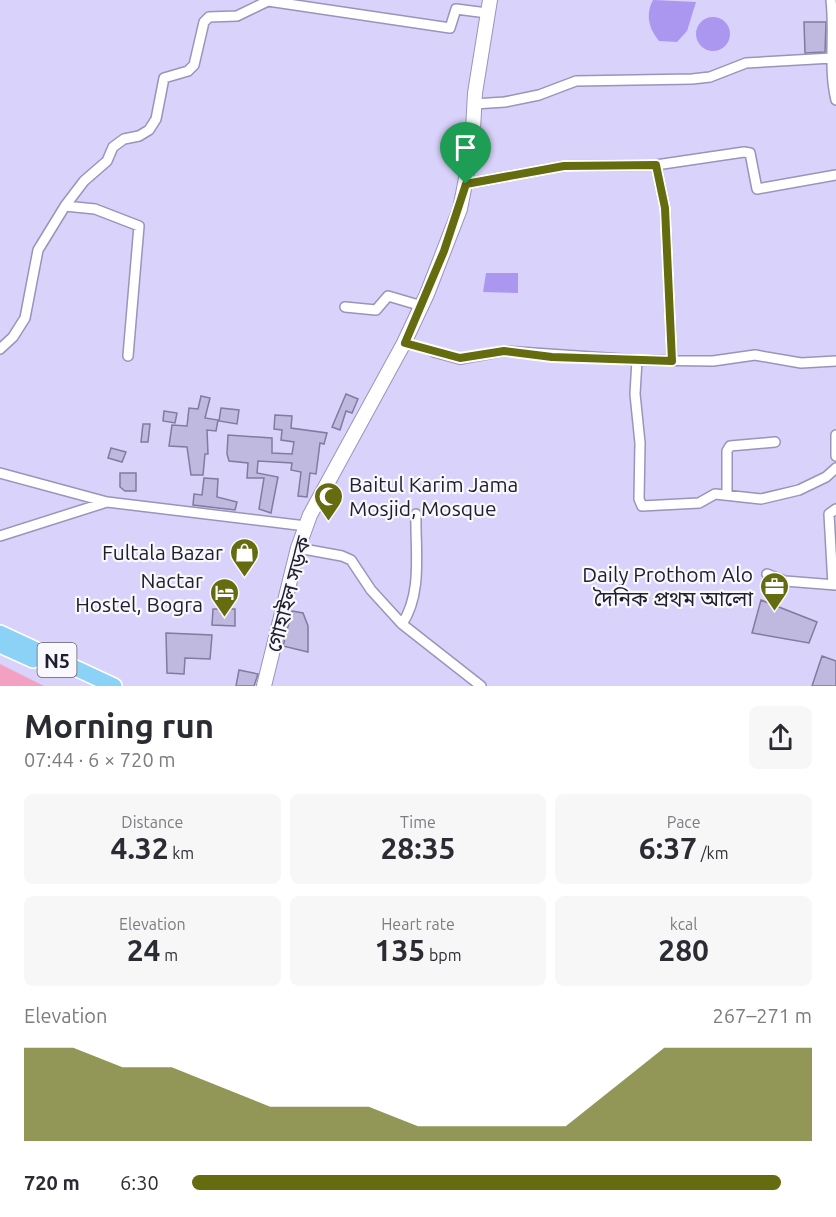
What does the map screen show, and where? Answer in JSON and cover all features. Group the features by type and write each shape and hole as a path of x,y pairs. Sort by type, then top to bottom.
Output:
{"highway":[{"name":"N5","path":"0,633 114,686"},
{"name":"N5","path":"0,645 87,686"}],"main road":[{"name":"গোহাইল সড়ক","path":"264,686 298,548 306,526 327,482 405,343 452,230 466,184 472,148 474,104 488,7"}],"street":[{"path":"0,349 13,337 25,318 38,250 64,206 84,181 107,161 113,147 124,139 139,136 149,130 156,119 164,78 188,71 194,65 204,22 209,18 237,16 267,0 450,28 456,9 488,7"},
{"path":"831,0 835,20 832,58 836,100"},
{"path":"474,104 505,102 539,95 576,81 692,79 710,76 746,63 832,58"},
{"path":"466,184 564,166 656,165 744,152 750,153 757,189 836,175"},
{"path":"656,165 665,208 672,361"},
{"path":"64,206 95,209 139,226 128,356"},
{"path":"345,307 376,310 388,296 422,306"},
{"path":"405,343 460,358 504,351 552,357 637,360 713,361 755,355 801,363 836,361"},
{"path":"637,360 635,394 640,443 639,503 642,506 699,503 715,494 761,499 799,490 826,477 836,468"},
{"path":"836,435 836,456"},
{"path":"727,494 728,448 775,442"},
{"path":"0,473 107,502 306,526"},
{"path":"0,536 107,502"},
{"path":"767,574 785,581 835,585 829,514 836,509"},
{"path":"402,624 411,611 415,591 416,514"},
{"path":"298,548 347,557 371,590 402,624 481,686"}],"shaded area":[{"path":"653,0 696,2 687,31 677,42 659,41 653,32 649,22 649,11"},
{"path":"713,17 725,22 730,34 725,46 713,51 701,46 696,34 701,22"},
{"path":"486,273 518,273 518,293 483,292"},
{"path":"0,664 44,686 0,686"}],"building":[{"path":"804,22 826,22 825,52 805,53"},
{"path":"346,394 358,399 352,413 346,411 340,430 332,427"},
{"path":"201,396 210,398 205,418 218,420 216,431 207,430 208,454 205,454 203,475 191,475 187,447 169,446 172,425 187,426 189,408 198,409"},
{"path":"221,408 239,410 237,424 219,421"},
{"path":"164,411 177,413 175,423 163,421"},
{"path":"275,415 292,416 291,428 327,433 324,444 320,443 316,474 310,473 307,497 298,496 301,472 291,470 292,463 258,461 257,473 278,477 271,513 259,509 264,478 247,478 248,463 229,461 227,454 228,435 272,438 272,453 292,454 294,442 281,440 282,430 274,429"},
{"path":"143,424 150,424 148,442 141,442"},
{"path":"111,448 126,452 122,462 108,458"},
{"path":"120,473 136,473 136,491 125,491 120,487"},
{"path":"204,478 218,479 217,497 237,502 235,510 193,505 194,494 202,495"},
{"name":"Daily Prothom Alo দৈনিক প্রথম আলো","path":"761,600 817,622 809,643 752,633"},
{"name":"Nactar Hostel, Bogra","path":"213,609 235,609 235,626 212,625"},
{"path":"292,611 303,613 308,626 308,652 283,646"},
{"path":"166,633 212,635 210,659 185,658 184,674 167,673"},
{"path":"822,656 836,661 836,686 812,686"},
{"path":"239,670 258,674 254,686 236,686"}],"place":[{"name":"Baitul Karim Jama Mosjid, Mosque","path":"328,522"},
{"name":"Fultala Bazar","path":"244,578"},
{"name":"Daily Prothom Alo দৈনিক প্রথম আলো","path":"774,612"},
{"name":"Nactar Hostel, Bogra","path":"224,618"}],"route":[{"path":"656,165 665,208 672,361 552,357 504,351 460,358 405,343 444,251 460,209 466,184 564,166 656,165"}]}
